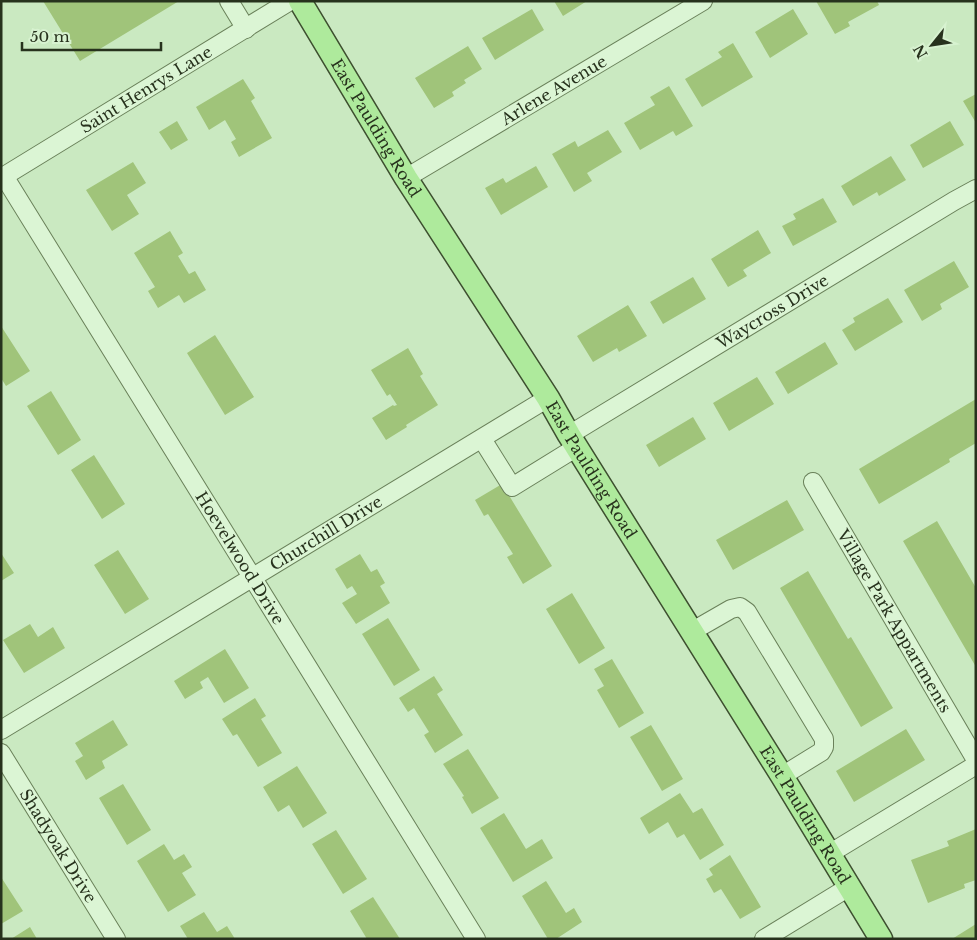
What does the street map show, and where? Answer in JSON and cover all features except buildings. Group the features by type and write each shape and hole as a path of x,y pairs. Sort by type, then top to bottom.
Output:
{"main road":[{"name":"East Paulding Road","path":"300,1 406,178 548,398 881,939"}],"street":[{"path":"229,1 246,29"},
{"name":"Saint Henrys Lane","path":"3,177 290,1"},
{"name":"Arlene Avenue","path":"406,178 703,1"},
{"name":"Hoevelwood Drive","path":"3,177 254,578 476,939"},
{"name":"Waycross Drive","path":"482,439 512,487 573,441 945,206 976,189"},
{"name":"Churchill Drive","path":"1,730 548,398"},
{"name":"Village Park Appartments","path":"813,482 976,760"},
{"path":"691,632 731,609 740,607 747,612 824,739 824,747 821,752 782,776"},
{"name":"Shadyoak Drive","path":"1,753 116,939"},
{"path":"829,854 976,765"},
{"path":"764,939 850,887"}]}
